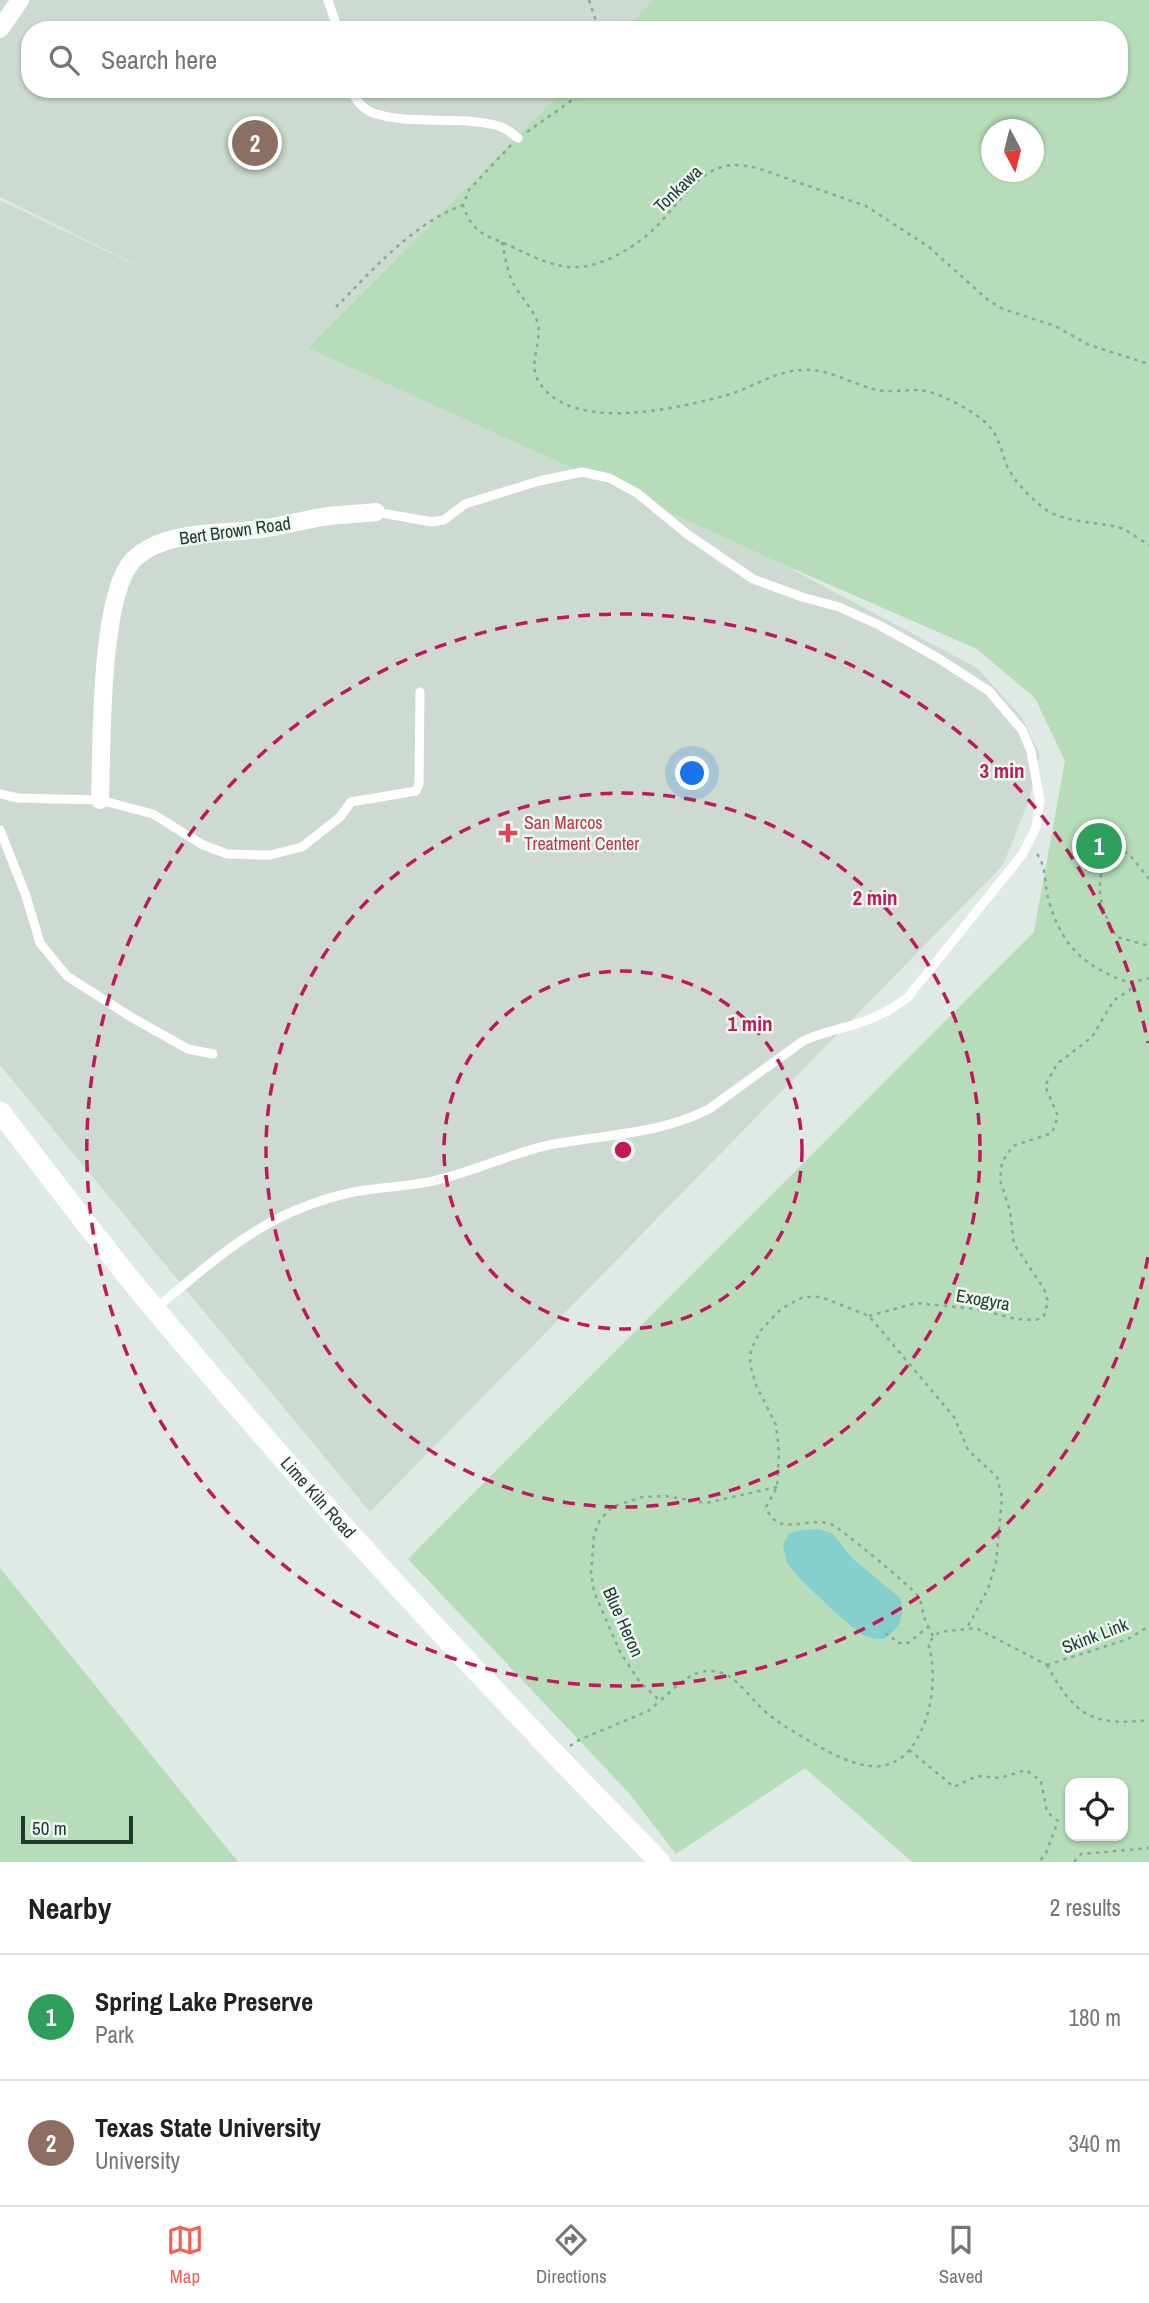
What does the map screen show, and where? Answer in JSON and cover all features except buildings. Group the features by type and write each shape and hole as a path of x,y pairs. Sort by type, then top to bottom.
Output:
{"street":[{"path":"0,29 20,0"},
{"name":"Bert Brown Road","path":"100,800 108,637 125,571 134,559 164,541 192,535 260,529 327,516 376,512"},
{"name":"Lime Kiln Road","path":"0,1112 155,1309 362,1548 555,1755 660,1862"}],"lane":[{"path":"328,0 335,21"},
{"path":"355,98 370,112 396,117 482,123 503,127 518,138"},
{"path":"155,1309 244,1237 269,1221 292,1211 352,1192 426,1182 534,1149 626,1133 695,1116 709,1109 803,1041 864,1022 907,998 1026,848 1036,827 1040,801 1035,765 1022,730 989,691 879,625 839,607 753,579 687,534 624,485 609,478 582,472 465,504 444,520 432,522 376,512"},
{"path":"0,794 44,799 100,800 153,814 201,844 227,854 270,855 302,847 340,817 351,802 416,791 419,784 419,692"},
{"path":"0,830 26,896 40,943 67,976 188,1049 213,1054"}],"path":[{"path":"589,0 596,21"},
{"path":"335,307 396,247 441,213 463,205 469,190 518,138 575,98"},
{"name":"Tonkawa","path":"463,205 469,223 481,233 545,262 570,267 589,267 616,257 657,227 702,177 723,166 742,165 760,169 866,206 929,247 988,300 1003,309 1055,326 1089,345 1149,365"},
{"path":"502,242 513,284 537,322 538,340 533,363 539,384 557,401 577,410 592,412 656,411 729,394 773,376 801,369 820,371 876,390 925,391 977,416 990,427 1020,487 1044,509 1068,519 1120,528 1149,545"},
{"path":"1026,848 1039,855 1042,861 1048,901 1060,929 1080,957 1102,973 1130,983 1149,978"},
{"path":"1149,879 1129,854 1116,848 1107,857 1100,878 1103,909 1117,937 1149,946"},
{"name":"Exogyra","path":"869,1316 916,1303 976,1309 1016,1319 1036,1320 1044,1316 1048,1301 1044,1289 1014,1244 1010,1211 1000,1180 1002,1162 1013,1146 1052,1133 1058,1116 1045,1086 1057,1064 1091,1037 1114,999 1130,990 1130,983"},
{"path":"933,1636 918,1596 879,1559 834,1525 814,1522 780,1525 770,1518 766,1507 777,1487 779,1452 776,1425 756,1385 750,1364 751,1350 760,1331 781,1308 803,1297 821,1297 869,1316 954,1417 968,1450 997,1477 1002,1497 996,1562 988,1588 966,1628"},
{"name":"Blue Heron","path":"660,1701 639,1681 620,1652 594,1592 591,1573 594,1535 600,1520 612,1507 642,1497 666,1496 706,1503 777,1487"},
{"path":"885,1634 889,1634 897,1643 908,1643 929,1626"},
{"name":"Skink Link","path":"1047,1665 1128,1639 1149,1626"},
{"path":"555,1755 579,1740 648,1710 688,1677 704,1670 727,1674 766,1713 842,1760 873,1768 895,1762 914,1744 925,1723 930,1704 932,1667 928,1643 939,1632 966,1628 976,1628 1047,1665 1061,1690 1075,1707 1089,1716 1106,1720 1149,1720"},
{"path":"909,1750 954,1787 977,1776 1000,1778 1026,1770 1041,1781 1047,1812 1058,1821 1046,1853 1039,1862"},
{"path":"1074,1862 1081,1854 1149,1848"}],"shaded area":[{"name":"San Marcos Treatment Center","path":"0,0 653,0 632,21 21,21 21,98 555,98 308,348 780,563 977,668 1021,716 1040,755 1029,800 1003,865 370,1512 0,1065 0,200 169,281 0,197"}],"green space":[{"path":"653,0 1149,0 1149,1862 912,1862 805,1768 676,1854 628,1792 408,1559 1034,932 1065,761 1035,698 977,649 780,563 308,348 555,98 1128,98 1128,21 632,21"},
{"path":"0,1568 238,1862 0,1862"}],"water":[{"path":"819,1529 833,1534 852,1558 900,1598 902,1616 894,1630 884,1639 874,1639 861,1634 800,1579 787,1563 783,1546 789,1533"}],"place":[{"name":"Texas State University","path":"255,143"},
{"name":"San Marcos Treatment Center","path":"508,833"},
{"name":"Spring Lake Preserve","path":"1099,846"}]}
